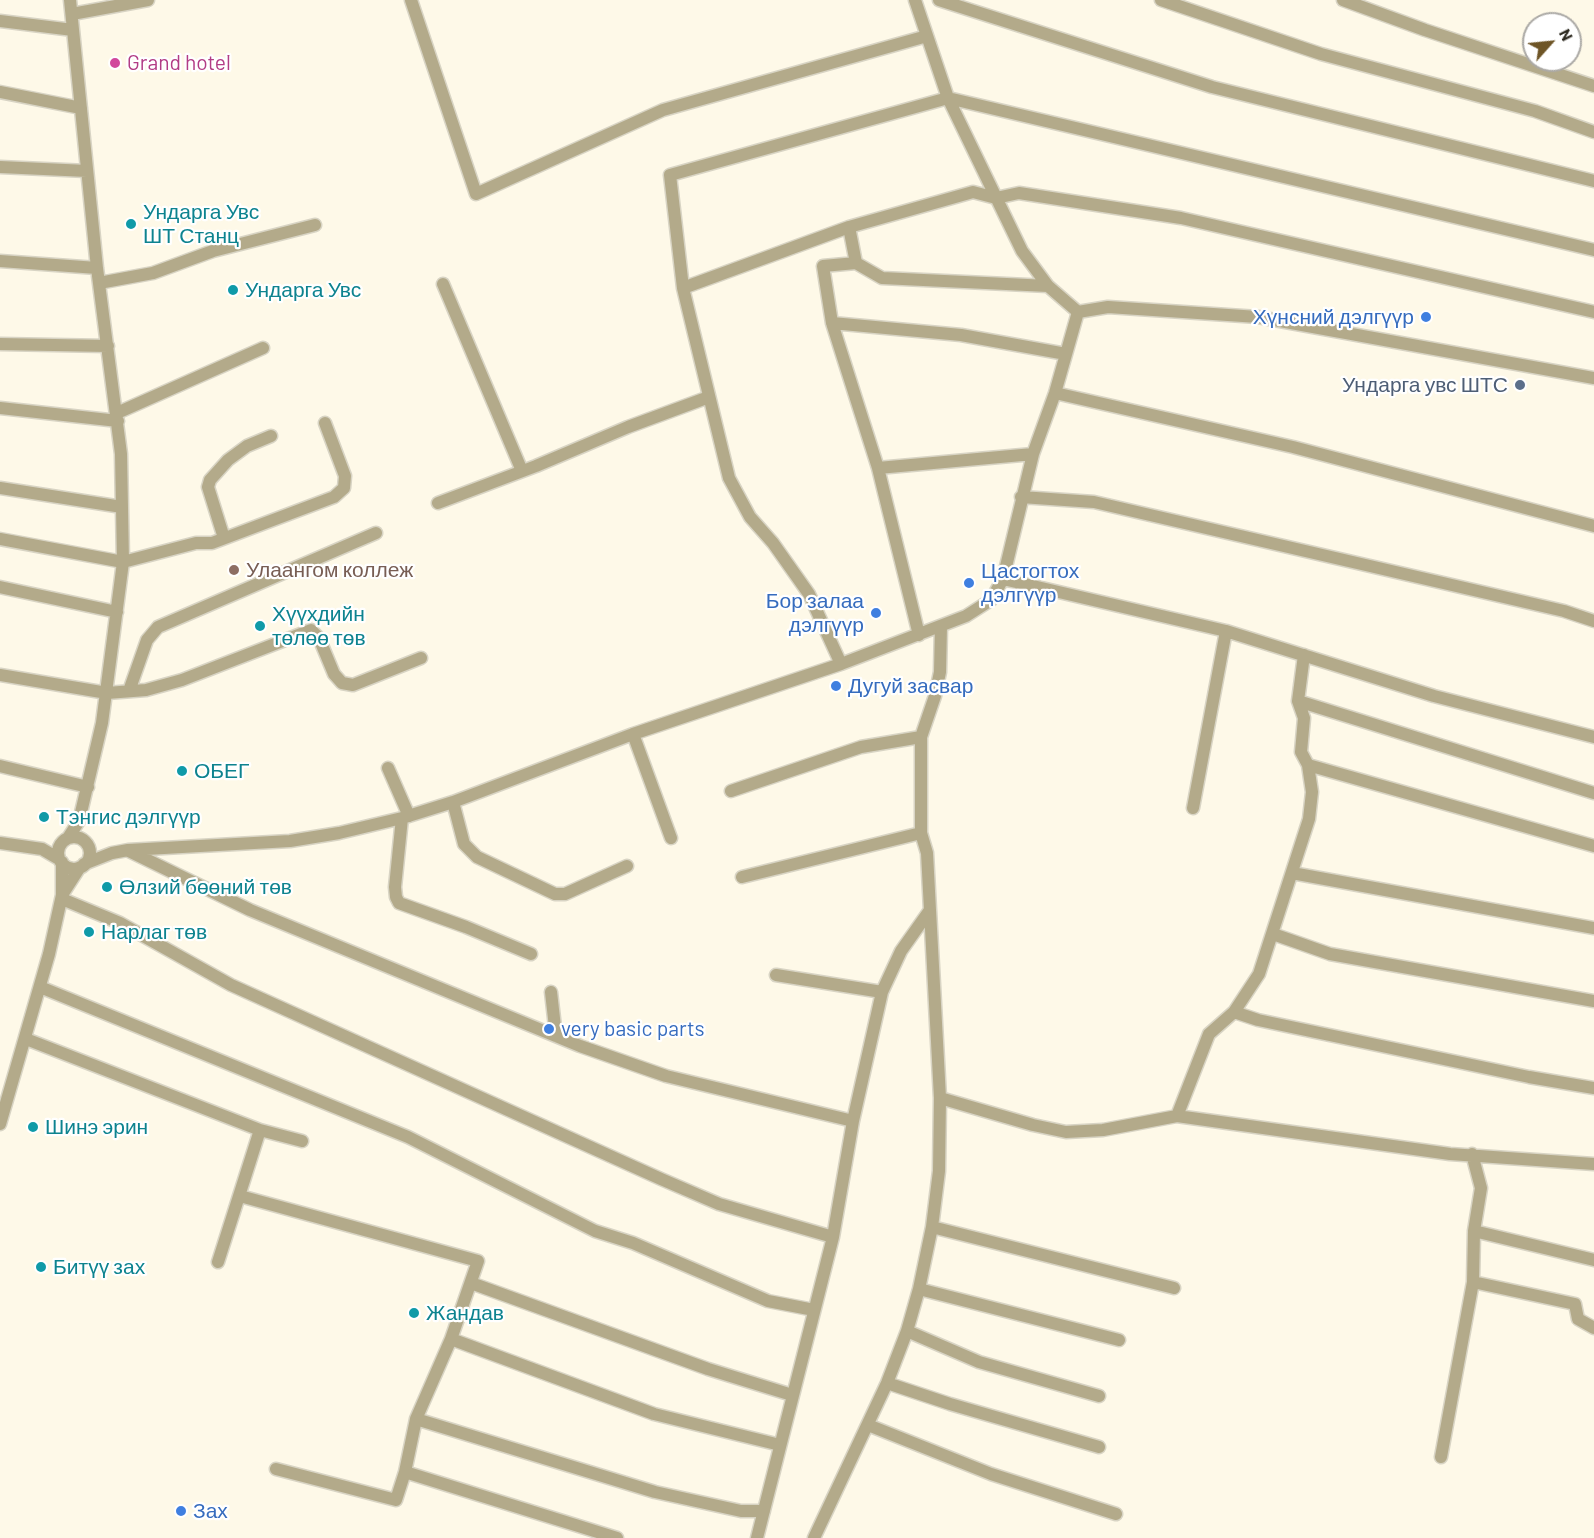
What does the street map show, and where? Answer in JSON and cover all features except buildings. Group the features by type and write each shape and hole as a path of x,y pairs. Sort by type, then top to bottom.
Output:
{"street":[{"path":"0,1124 26,1039 62,897 58,850 80,821 88,787 107,693 123,562 122,474 118,417 99,283 70,0"},
{"path":"72,14 148,0"},
{"path":"411,0 476,194 663,110 927,36"},
{"path":"915,0 948,98 1022,251 1048,286 1078,312"},
{"path":"939,0 1212,87 1594,181"},
{"path":"1161,0 1321,54 1535,111 1594,132"},
{"path":"1344,0 1436,34 1594,86"},
{"path":"0,21 73,30"},
{"path":"0,92 81,108"},
{"path":"841,664 809,594 773,543 750,517 729,478 683,288 670,175 948,98 1594,250"},
{"path":"0,167 87,171"},
{"path":"683,288 849,227 973,192 996,198 1019,192 1181,218 1594,312"},
{"path":"99,283 153,273 213,251 315,225"},
{"path":"849,227 856,263"},
{"path":"0,261 98,268"},
{"path":"919,635 878,468 832,323 822,266 856,263 882,278 1048,286"},
{"path":"443,284 522,471"},
{"path":"1078,312 1108,307 1258,317 1594,378"},
{"path":"0,843 42,849 70,868 82,866 112,853 128,850 290,841 339,833 405,817 453,802 633,734 841,664 966,616 991,600 1003,579 1033,454 1055,393 1078,312"},
{"path":"832,323 961,335 1066,354"},
{"path":"0,344 108,346"},
{"path":"0,408 118,417 263,348"},
{"path":"1055,393 1293,447 1594,526"},
{"path":"438,503 709,397"},
{"path":"0,539 123,562 196,543 212,543 334,497 344,488 345,476 325,423"},
{"path":"224,538 208,487 210,480 228,460 247,446 271,436"},
{"path":"878,468 1033,454"},
{"path":"0,488 122,507"},
{"path":"1021,497 1094,502 1564,611 1594,621"},
{"path":"129,691 147,640 158,627 376,533"},
{"path":"1003,579 1226,631 1434,696 1594,737"},
{"path":"0,587 117,612"},
{"path":"814,1538 887,1383 907,1331 919,1289 932,1227 939,1171 940,1098 927,853 921,833 921,737 935,696 940,672 941,626"},
{"path":"0,675 107,693 146,690 182,680 311,630 320,638 334,674 342,683 353,685 421,658"},
{"path":"1193,808 1226,631"},
{"path":"1177,1116 1209,1034 1233,1012 1259,974 1309,819 1312,792 1308,765 1301,752 1304,718 1298,701 1304,655"},
{"path":"1298,701 1594,793"},
{"path":"633,734 671,838"},
{"path":"731,791 861,747 921,737"},
{"path":"1308,765 1594,846"},
{"path":"0,766 88,787"},
{"path":"388,768 405,817 395,887 399,903 531,954"},
{"path":"453,802 464,844 477,857 555,894 565,894 627,866"},
{"path":"62,897 89,856 80,821"},
{"path":"742,877 921,833"},
{"path":"42,849 78,837 87,844 112,853"},
{"path":"128,850 249,910 556,1036 666,1076 853,1121"},
{"path":"1292,873 1594,928"},
{"path":"62,897 120,923 231,985 661,1179 719,1204 833,1237"},
{"path":"757,1538 833,1237 853,1121 882,992 901,951 930,910"},
{"path":"1273,934 1330,954 1594,1001"},
{"path":"776,975 882,992"},
{"path":"40,987 408,1137 595,1231 633,1243 768,1301 814,1310"},
{"path":"551,992 556,1036"},
{"path":"1233,1012 1269,1023 1517,1075 1594,1088"},
{"path":"26,1039 260,1130 302,1141"},
{"path":"940,1098 1033,1125 1066,1132 1103,1130 1177,1116 1450,1154 1594,1164"},
{"path":"218,1262 260,1130"},
{"path":"1441,1457 1473,1282 1474,1231 1481,1188 1472,1154"},
{"path":"240,1196 478,1261 451,1339 416,1419 405,1472 396,1500 276,1469"},
{"path":"932,1227 1174,1288"},
{"path":"1474,1231 1594,1260"},
{"path":"1473,1282 1575,1304 1578,1319 1594,1328"},
{"path":"471,1283 708,1369 792,1395"},
{"path":"919,1289 1119,1340"},
{"path":"907,1331 979,1362 1100,1396"},
{"path":"451,1339 654,1414 780,1445"},
{"path":"887,1383 1098,1447"},
{"path":"416,1419 655,1492 741,1511 764,1511"},
{"path":"868,1425 991,1474 1116,1514"},
{"path":"405,1472 618,1538"}],"place":[{"name":"Grand hotel","path":"115,63"},
{"name":"Ундарга Увс ШТ Станц","path":"131,224"},
{"name":"Ундарга Увс","path":"233,290"},
{"name":"Хүнсний дэлгүүр","path":"1426,317"},
{"name":"Ундарга увс ШТС","path":"1520,385"},
{"name":"Улаангом коллеж","path":"234,570"},
{"name":"Цастогтох дэлгүүр","path":"969,583"},
{"name":"Бор залаа дэлгүүр","path":"876,613"},
{"name":"Хүүхдийн төлөө төв","path":"260,626"},
{"name":"Дугуй засвар","path":"836,686"},
{"name":"ОБЕГ","path":"182,771"},
{"name":"Тэнгис дэлгүүр","path":"44,817"},
{"name":"Өлзий бөөний төв","path":"107,887"},
{"name":"Нарлаг төв","path":"89,932"},
{"name":"very basic parts","path":"549,1029"},
{"name":"Шинэ эрин","path":"33,1127"},
{"name":"Битүү зах","path":"41,1267"},
{"name":"Жандав","path":"414,1313"},
{"name":"Зах","path":"181,1511"}]}
